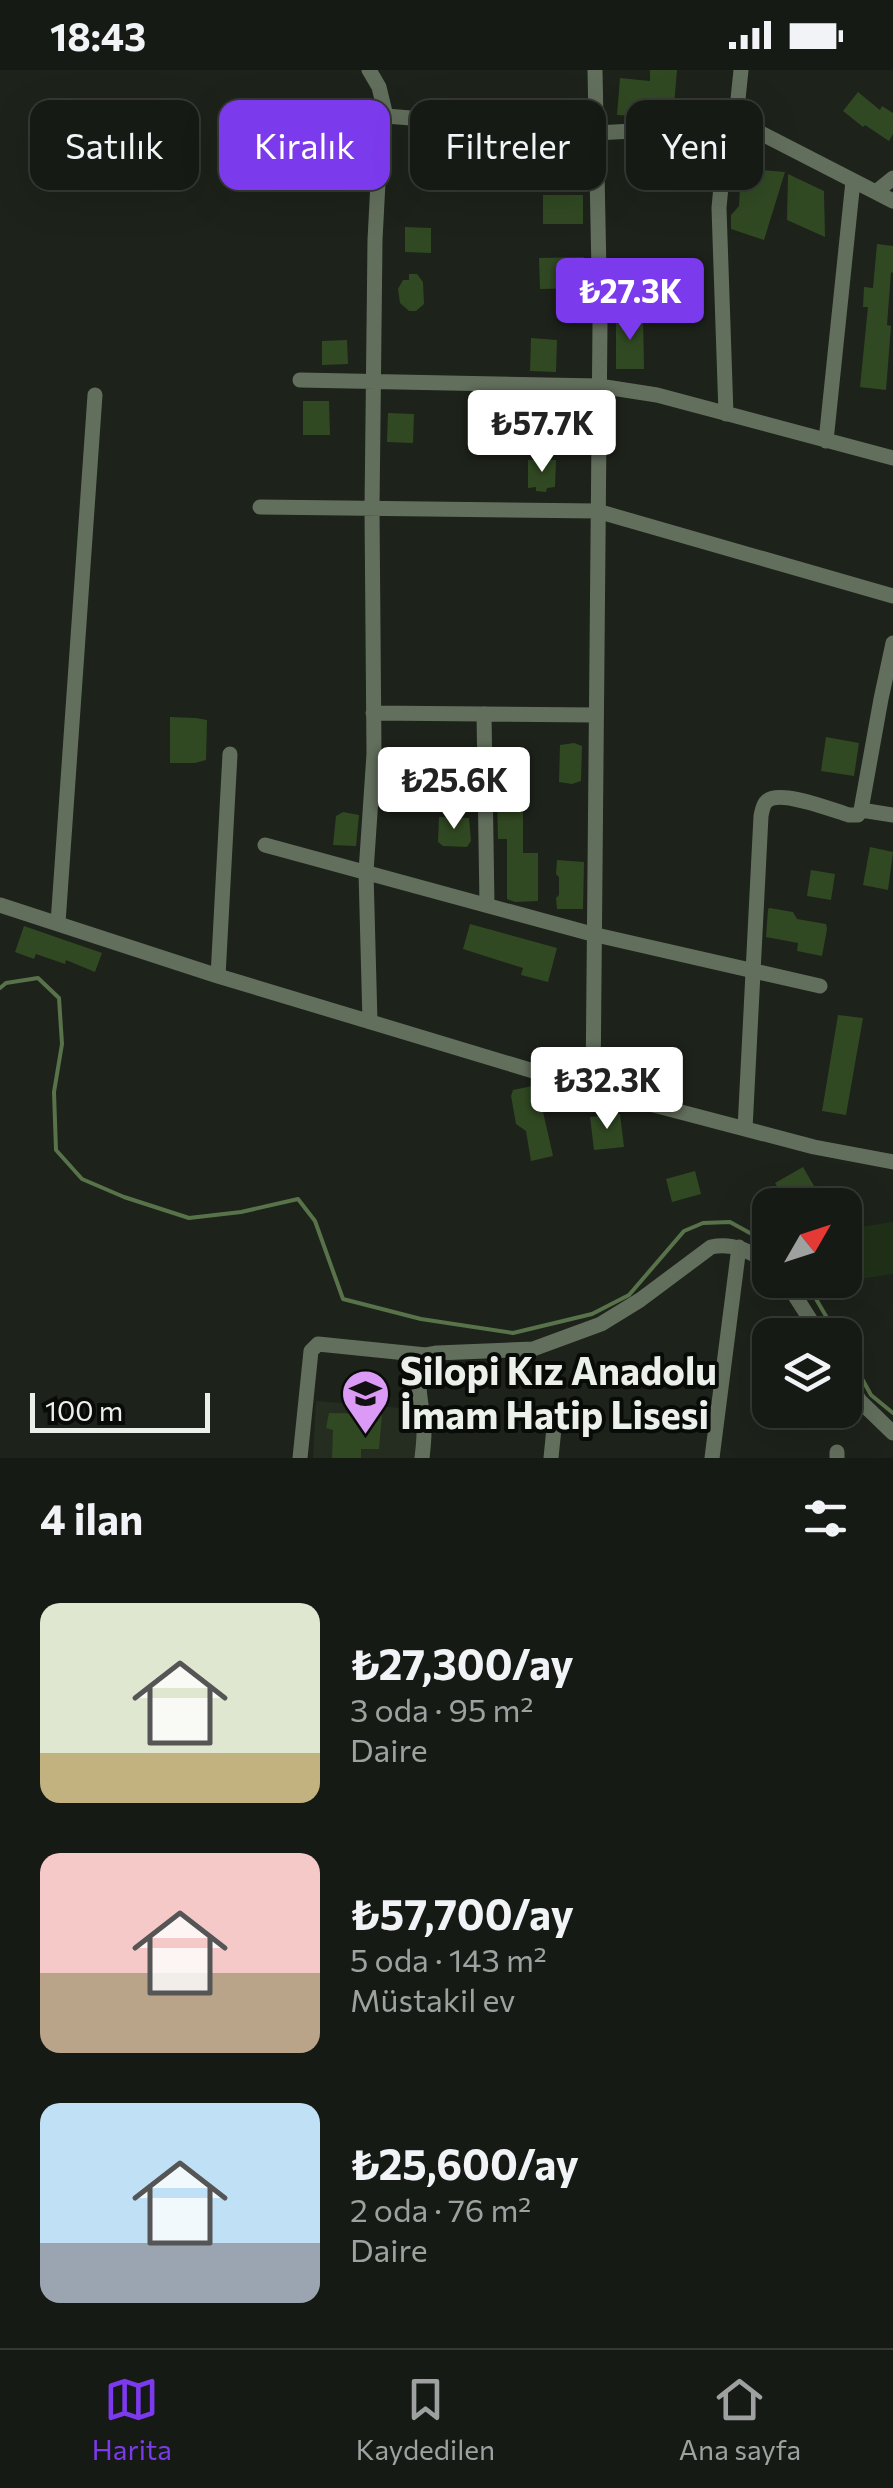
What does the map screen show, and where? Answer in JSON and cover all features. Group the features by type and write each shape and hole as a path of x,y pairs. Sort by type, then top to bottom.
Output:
{"street":[{"path":"369,70 382,100"},
{"path":"595,70 595,100"},
{"path":"738,100 741,70"},
{"path":"763,134 893,200"},
{"path":"877,191 893,178"},
{"path":"826,442 854,181"},
{"path":"370,1022 366,872 374,754 372,508 378,190"},
{"path":"592,1089 599,386 597,190"},
{"path":"721,190 726,414"},
{"path":"300,380 599,386 657,395 893,458"},
{"path":"58,922 95,395"},
{"path":"260,507 598,511 893,596"},
{"path":"745,1129 764,803 784,796 858,815 893,644"},
{"path":"374,713 595,715"},
{"path":"484,714 487,905"},
{"path":"218,976 230,754"},
{"path":"862,810 893,816"},
{"path":"265,845 592,934 820,986"},
{"path":"0,905 218,976 592,1089 814,1147 893,1162"},
{"path":"300,1458 311,1350 318,1344 426,1356 533,1349 600,1324 712,1247 726,1244 752,1255"},
{"path":"712,1458 739,1248"},
{"path":"422,1458 424,1430 419,1384 420,1362 426,1356"},
{"path":"862,1403 893,1433"},
{"path":"551,1458 554,1428"}],"shaded area":[{"name":"Silopi Kız Anadolu İmam Hatip Lisesi","path":"316,1401 412,1409 418,1416 415,1458 313,1458"}],"green space":[{"path":"893,1222 893,1274 862,1279 862,1227"}],"building":[{"path":"650,70 677,70 674,100 626,100 626,115 617,115 620,78 650,81"},
{"path":"858,92 880,110 882,106 893,113 889,141 843,111"},
{"path":"763,170 785,172 764,240 731,229 731,215 739,206 740,190 763,190"},
{"path":"788,174 824,191 825,237 787,220"},
{"path":"543,195 583,195 583,224 543,224"},
{"path":"405,227 431,228 431,253 405,252"},
{"path":"877,244 893,246 886,390 860,387 868,307 863,307 864,287 873,288"},
{"path":"584,257 585,288 540,289 539,258"},
{"path":"651,264 652,295 620,295 619,265"},
{"path":"409,274 417,274 423,282 424,304 416,311 409,311 400,303 398,289 403,280 409,280"},
{"path":"616,316 643,316 644,369 616,369"},
{"path":"531,338 557,340 556,372 530,371"},
{"path":"347,340 348,364 322,365 322,341"},
{"path":"303,401 329,401 330,435 303,435"},
{"path":"388,413 414,414 413,443 387,442"},
{"path":"528,460 556,460 555,487 547,488 546,492 528,488"},
{"path":"170,717 207,720 206,760 170,763"},
{"path":"826,737 859,743 854,776 821,771"},
{"path":"560,745 582,746 581,781 559,782"},
{"path":"497,796 523,796 523,853 538,853 538,901 507,899 507,839 498,839"},
{"path":"343,812 359,815 356,846 333,845 336,816"},
{"path":"439,817 469,818 471,841 467,847 443,846 438,842"},
{"path":"870,847 893,852 888,890 863,885"},
{"path":"557,860 584,862 583,909 557,909"},
{"path":"811,870 835,874 831,900 807,896"},
{"path":"770,908 793,912 797,919 826,924 822,956 797,951 798,943 766,937"},
{"path":"470,924 557,948 548,982 521,975 523,968 463,949"},
{"path":"24,926 102,953 95,972 66,960 65,964 15,952"},
{"path":"838,1015 863,1018 846,1115 822,1111"},
{"path":"537,1085 553,1156 531,1161 526,1131 516,1124 511,1096 513,1090"},
{"path":"620,1114 624,1147 594,1150 590,1117"},
{"path":"803,1167 815,1188 778,1188 775,1183"},
{"path":"695,1171 701,1194 672,1202 666,1179"},
{"path":"329,1413 382,1414 379,1449 361,1449 361,1458 332,1458 333,1430 326,1428"}],"waterway":[{"path":"0,988 6,983 38,978 59,998 62,1044 54,1092 56,1150 82,1179 189,1218 241,1212 298,1199 315,1221 343,1299 421,1319 513,1333 592,1314 629,1295 684,1231 703,1223 730,1222 752,1234"},
{"path":"815,1298 827,1318"},
{"path":"862,1379 871,1395 893,1413"}],"place":[{"name":"Silopi Kız Anadolu İmam Hatip Lisesi","path":"365,1436"}]}
